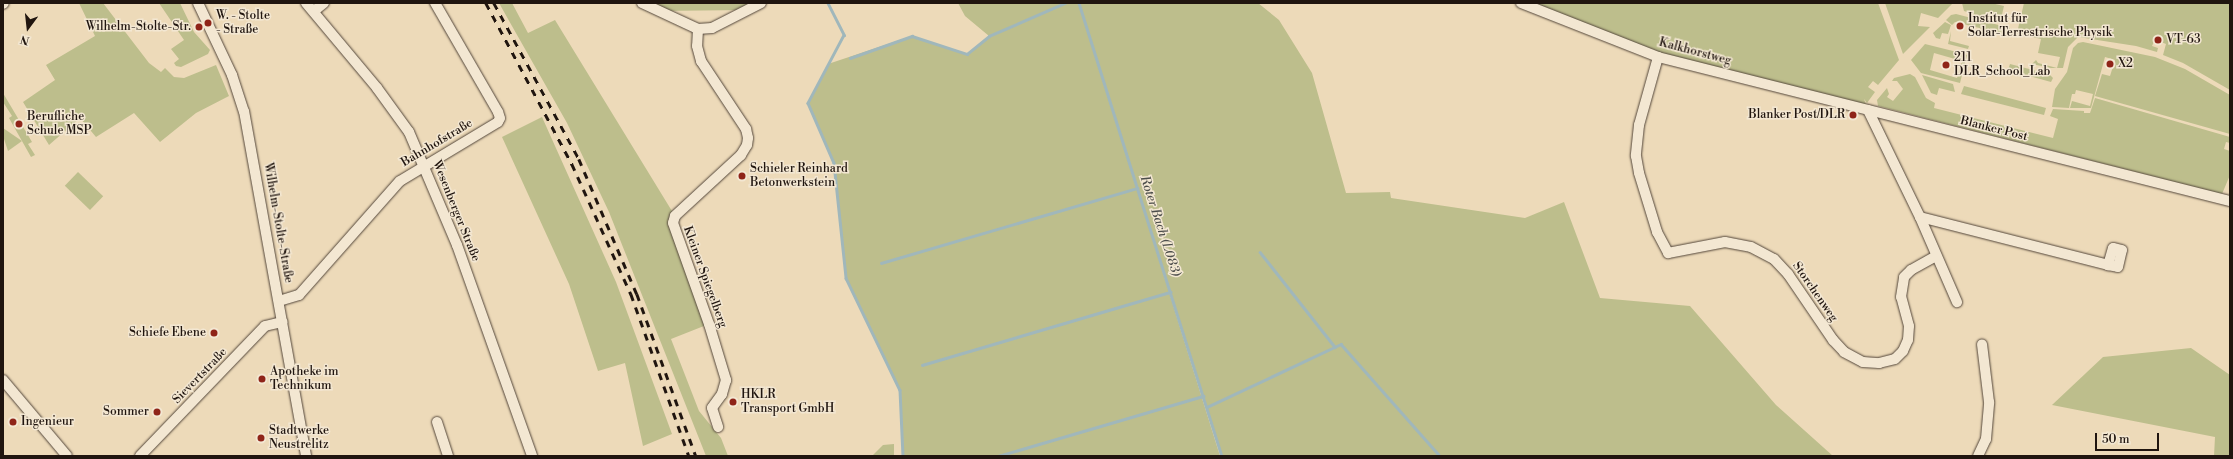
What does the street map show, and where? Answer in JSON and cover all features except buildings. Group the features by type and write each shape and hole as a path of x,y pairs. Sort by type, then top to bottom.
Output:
{"street":[{"name":"Wilhelm-Stolte-Straße","path":"198,3 232,75 244,111 306,456"},
{"name":"Wesenberger Straße","path":"306,3 314,10 409,132 457,245 532,456"},
{"path":"314,10 324,3"},
{"name":"Bahnhofstraße","path":"279,302 299,295 400,181 424,165 498,122 500,118 435,3"},
{"path":"642,3 698,29 712,28 761,3"},
{"name":"Kalkhorstweg","path":"1521,3 1658,57 1868,110"},
{"name":"Kleiner Spiegelberg","path":"698,29 697,46 701,61 746,129 748,138 747,145 741,155 675,216 673,223 709,324 726,380 722,394 712,408 718,427"},
{"name":"Storchenweg","path":"1658,57 1638,132 1636,156 1639,173 1657,232 1668,253 1725,242 1751,247 1774,259 1788,274 1833,340 1844,352 1863,362 1879,363 1895,360 1903,351 1908,340 1909,326 1901,297 1904,277 1911,270 1936,256"},
{"path":"1868,110 1920,217 1957,302"},
{"name":"Blanker Post","path":"1868,110 2230,202"},
{"path":"1920,217 2108,265"},
{"name":"Sievertstraße","path":"140,456 265,326 283,322"},
{"path":"1978,456 1986,438 1989,402 1982,344"},
{"path":"3,380 67,456"},
{"path":"437,422 448,456"}],"green space":[{"path":"79,3 103,3 149,63 161,72 165,68 174,77 184,78 216,65 229,96 196,113 160,142 134,113 96,137 80,118 49,145 23,102 55,80 46,65 95,36"},
{"path":"159,3 180,3 194,32 210,50 208,54 181,67 176,66 174,63 179,59 171,49 184,40"},
{"path":"499,3 512,3 528,33 555,20 675,216 709,324 671,339 699,411 721,438 728,456 706,456 609,212 567,123"},
{"path":"642,3 761,3 748,10 656,11"},
{"path":"958,3 1258,3 1279,20 1312,73 1346,193 1390,192 1391,198 1525,218 1564,202 1600,298 1690,306 1776,405 1833,456 1222,456 1113,112 1220,456 903,456 900,390 846,278 834,163 808,103 828,64 912,36 967,54 989,36 965,16"},
{"path":"1521,3 1878,3 1899,60 1878,85 1873,81 1868,87 1875,92 1867,103 1864,99 1868,110 1658,57"},
{"path":"1885,3 1953,3 1938,18 1921,13 1918,26 1930,27 1903,54"},
{"path":"1962,3 1991,3 2004,6 2000,23 1964,11"},
{"path":"2024,3 2230,3 2230,90 2183,63 2163,55 2166,44 2161,42 2159,36 2156,37 2152,46 2158,48 2157,52 2136,46 2078,37 2068,47 2063,68 2057,68 2060,57 2038,53 2041,39 2017,33"},
{"path":"1956,14 2010,28 2008,35 1955,22 1952,25 1946,20 1951,15"},
{"path":"1945,22 1951,25 1948,34 1942,33 1940,39 1936,38 1933,33"},
{"path":"1951,31 1950,41 1969,46 1968,49 1948,44"},
{"path":"2083,42 2155,57 2185,69 2230,95 2230,134 2095,96 2102,74 2110,76 2115,60 2105,57 2091,108 2070,108 2072,101 2090,106 2093,94 2076,90 2075,94 2072,94 2069,108 2052,107 2055,89 2067,72 2073,48 2078,43"},
{"path":"1925,44 1957,52 1955,59 1934,53 1930,70 1957,78 1962,61 1958,60 1960,53 1967,55 1960,83 1921,73 1911,60"},
{"path":"2036,60 2038,63 2057,68 2032,64"},
{"path":"2010,64 2049,74 2053,78 2051,82 2008,70"},
{"path":"1910,74 1915,77 1926,98 1935,103 1934,108 2053,138 2058,119 2050,116 2053,109 2084,111 2084,113 2090,113 2095,98 2230,137 2230,143 2226,142 2224,149 2230,151 2230,175 2222,194 1878,106 1877,100 1887,88 1889,94 1887,97 1893,101 1903,89 1897,81 1892,81 1894,78"},
{"path":"1922,75 1953,84 1955,92 1939,88 1937,95 1931,93"},
{"path":"1964,86 2046,108 2044,115 1961,94"},
{"path":"3,93 32,142 28,144 35,155 31,157 9,118 12,116 3,102"},
{"path":"542,117 616,282 672,434 643,446 625,363 598,371 569,284 502,137"},
{"path":"3,128 22,141 8,151 3,136"},
{"path":"78,172 103,196 90,210 65,186"},
{"path":"2191,348 2230,375 2230,456 2214,456 2215,437 2052,405 2103,357"},
{"path":"894,444 894,456 872,456 883,445"}],"waterway":[{"path":"828,3 844,35 808,103 834,163 846,278 900,390 903,456"},
{"path":"850,58 912,36 967,54 989,36 1065,3"},
{"name":"Roter Bach (L083)","path":"1079,3 1222,456"},
{"path":"881,263 1137,188"},
{"path":"1260,252 1335,347"},
{"path":"922,365 1170,292"},
{"path":"1207,407 1341,344 1440,456"},
{"path":"998,456 1203,396"}],"railway":[{"path":"486,3 572,164 631,294 689,456"},
{"path":"494,3 579,159 637,294 696,456"}],"place":[{"name":"W. - Stolte - Straße","path":"208,23"},
{"name":"Institut für Solar-Terrestrische Physik","path":"1960,26"},
{"name":"Wilhelm-Stolte-Str.","path":"199,27"},
{"name":"VT-63","path":"2158,40"},
{"name":"X2","path":"2110,64"},
{"name":"211 DLR_School_Lab","path":"1946,65"},
{"name":"Blanker Post/DLR","path":"1853,115"},
{"name":"Berufliche Schule MSP","path":"19,124"},
{"name":"Schieler Reinhard Betonwerkstein","path":"742,176"},
{"name":"Schiefe Ebene","path":"214,333"},
{"name":"Apotheke im Technikum","path":"262,379"},
{"name":"HKLR Transport GmbH","path":"733,402"},
{"name":"Sommer","path":"157,412"},
{"name":"Ingenieur","path":"13,422"},
{"name":"Stadtwerke Neustrelitz","path":"261,438"}]}
